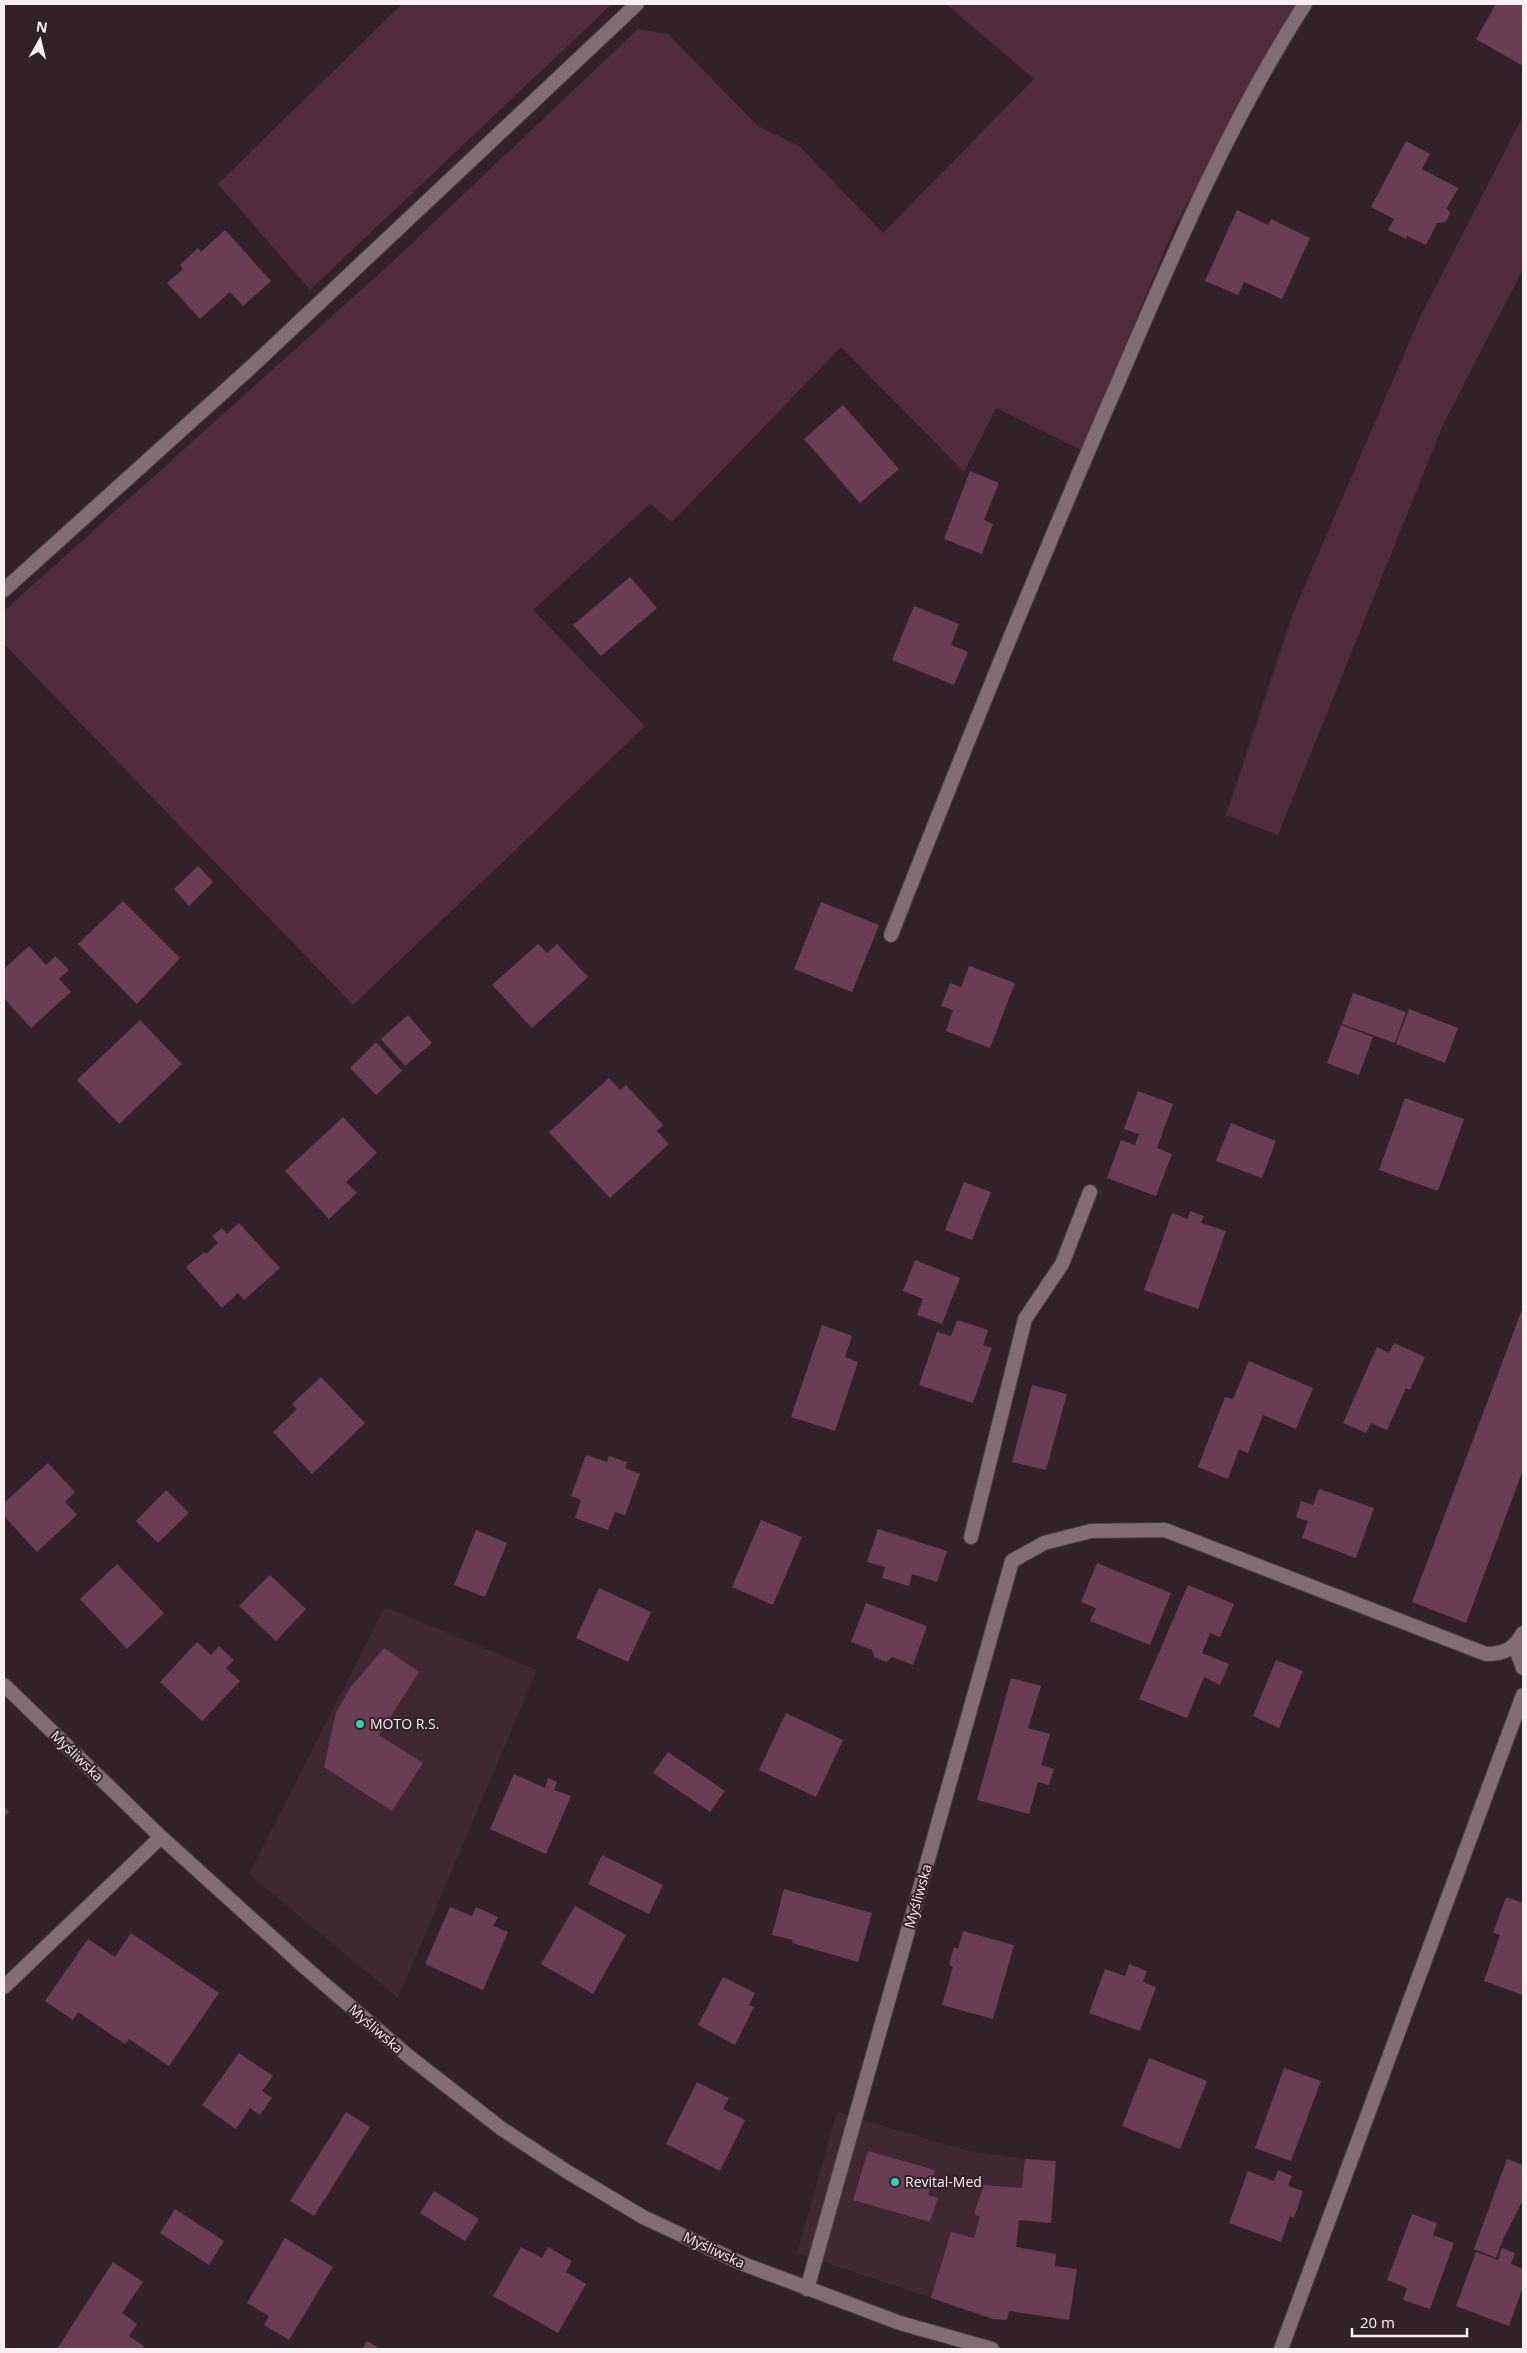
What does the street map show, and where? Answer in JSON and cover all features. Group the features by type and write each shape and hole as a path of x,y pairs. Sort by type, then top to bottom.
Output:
{"street":[{"path":"4,590 249,369 637,4"},
{"path":"891,935 985,696 1183,231 1233,128 1305,4"},
{"path":"971,1537 1025,1320 1062,1264 1090,1192"},
{"name":"Myśliwska","path":"807,2289 1012,1561 1044,1543 1091,1531 1165,1530 1486,1654 1501,1654 1516,1646"},
{"path":"1523,1633 1516,1646 1523,1668"},
{"name":"Myśliwska","path":"4,1685 161,1836 380,2032 502,2129 566,2171 643,2217 741,2263 905,2325 992,2349"},
{"path":"1281,2349 1523,1695"},
{"path":"4,1987 161,1836"}],"shaded area":[{"path":"402,4 612,4 310,290 218,184"},
{"path":"946,4 1296,4 1175,226 1081,450 996,408 964,472 841,347 672,522 650,504 533,610 645,726 353,1005 4,644 4,611 391,263 638,29 668,34 758,126 799,146 883,233 1034,79"},
{"path":"1523,116 1523,269 1443,425 1278,835 1226,815 1293,613 1420,317"},
{"path":"385,1607 537,1670 398,1998 249,1874"},
{"path":"837,2112 968,2151 1025,2159 1016,2247 993,2319 797,2253"}],"building":[{"path":"1496,4 1523,4 1523,66 1476,39"},
{"path":"1406,141 1430,154 1422,169 1458,188 1447,208 1450,213 1446,222 1437,223 1426,245 1407,236 1406,239 1388,230 1394,219 1371,207"},
{"path":"1237,210 1268,225 1271,219 1310,238 1282,299 1244,282 1238,295 1205,281"},
{"path":"225,230 271,281 243,306 230,292 200,319 167,283 183,269 180,265 198,248 201,252"},
{"path":"843,405 899,469 860,503 804,439"},
{"path":"970,471 999,483 984,520 993,524 982,554 944,539"},
{"path":"630,577 657,608 601,656 573,625"},
{"path":"914,606 959,624 951,645 968,652 954,685 892,660"},
{"path":"198,866 213,882 189,906 174,889"},
{"path":"123,901 180,958 137,1004 78,944"},
{"path":"821,902 879,925 852,992 794,969"},
{"path":"538,944 547,953 557,944 588,977 532,1028 492,985"},
{"path":"29,946 46,965 55,956 69,970 59,979 71,992 31,1028 4,998 4,969"},
{"path":"969,966 1015,983 990,1048 946,1031 953,1010 941,1006 950,983 961,987"},
{"path":"1353,993 1406,1012 1395,1043 1342,1024"},
{"path":"1409,1009 1458,1028 1445,1063 1396,1044"},
{"path":"408,1015 432,1043 405,1066 381,1039"},
{"path":"140,1020 182,1064 119,1124 77,1080"},
{"path":"1341,1025 1373,1037 1359,1075 1327,1063"},
{"path":"376,1042 402,1071 376,1095 350,1068"},
{"path":"609,1078 620,1090 626,1085 663,1125 657,1131 669,1144 610,1198 549,1132"},
{"path":"1138,1091 1173,1104 1157,1148 1172,1154 1156,1196 1107,1178 1121,1140 1135,1145 1139,1134 1124,1129"},
{"path":"1405,1098 1464,1119 1438,1191 1379,1170"},
{"path":"343,1117 377,1153 346,1182 357,1193 329,1219 285,1171"},
{"path":"1231,1123 1276,1141 1262,1178 1216,1161"},
{"path":"964,1182 991,1192 972,1240 945,1230"},
{"path":"1190,1211 1204,1216 1201,1223 1226,1231 1198,1309 1144,1290 1172,1213 1188,1219"},
{"path":"239,1223 280,1268 244,1300 238,1293 222,1308 186,1267 204,1252 206,1254 218,1243 212,1236 222,1228 227,1234"},
{"path":"915,1260 960,1278 942,1324 917,1315 923,1299 903,1291"},
{"path":"1523,1307 1523,1470 1466,1623 1412,1602"},
{"path":"957,1320 988,1330 983,1345 992,1348 973,1403 919,1385 937,1332 951,1336"},
{"path":"822,1325 852,1336 845,1357 858,1362 835,1431 791,1417"},
{"path":"1394,1343 1425,1357 1410,1390 1406,1388 1387,1430 1371,1423 1366,1433 1343,1423 1377,1347 1389,1353"},
{"path":"1249,1361 1313,1388 1296,1429 1263,1415 1248,1453 1239,1449 1228,1479 1198,1467 1225,1397 1233,1399"},
{"path":"321,1377 365,1423 312,1474 273,1432 297,1409 292,1404"},
{"path":"1032,1385 1067,1394 1046,1470 1012,1462"},
{"path":"586,1455 607,1462 609,1456 627,1462 625,1468 640,1474 625,1515 615,1512 608,1530 575,1518 581,1500 571,1496"},
{"path":"48,1463 75,1492 65,1502 77,1515 37,1552 4,1516 4,1503"},
{"path":"1319,1489 1374,1508 1356,1558 1302,1538 1308,1521 1296,1517 1301,1501 1313,1505"},
{"path":"166,1490 189,1513 158,1543 136,1521"},
{"path":"761,1520 802,1537 773,1605 732,1587"},
{"path":"878,1529 947,1551 937,1582 912,1574 909,1586 882,1578 885,1567 867,1562"},
{"path":"476,1530 507,1543 485,1597 454,1585"},
{"path":"1097,1563 1171,1593 1150,1645 1090,1621 1096,1608 1081,1602"},
{"path":"117,1564 164,1613 127,1649 80,1599"},
{"path":"270,1575 306,1609 276,1641 239,1606"},
{"path":"1188,1585 1234,1604 1220,1637 1210,1633 1202,1653 1229,1664 1220,1685 1204,1677 1187,1718 1139,1699"},
{"path":"599,1588 651,1612 628,1662 576,1638"},
{"path":"866,1603 927,1626 913,1665 892,1657 886,1662 874,1657 872,1650 851,1642"},
{"path":"197,1642 211,1655 219,1646 234,1660 226,1668 240,1681 202,1721 160,1682"},
{"name":"MOTO R.S.","path":"384,1648 419,1672 379,1735 423,1763 392,1811 324,1767 336,1713 350,1688"},
{"path":"1276,1660 1303,1671 1279,1728 1253,1716"},
{"path":"1011,1678 1041,1686 1028,1728 1050,1734 1041,1765 1054,1769 1049,1785 1038,1782 1029,1814 977,1800"},
{"path":"786,1713 843,1740 816,1797 759,1770"},
{"path":"668,1752 725,1791 710,1812 653,1773"},
{"path":"514,1774 545,1788 548,1778 557,1782 554,1790 571,1796 546,1854 490,1829"},
{"path":"4,1806 9,1812 4,1817"},
{"path":"602,1855 663,1885 649,1914 588,1884"},
{"path":"784,1889 872,1913 858,1962 792,1943 793,1940 772,1935"},
{"path":"1506,1897 1523,1903 1523,1995 1484,1981 1500,1935 1493,1933"},
{"path":"575,1906 626,1935 593,1994 541,1964"},
{"path":"450,1907 472,1916 476,1907 498,1917 493,1926 508,1932 483,1990 425,1964"},
{"path":"963,1931 1014,1945 993,2019 942,2005 953,1967 949,1965 954,1947 958,1949"},
{"path":"131,1933 219,1993 169,2066 129,2039 125,2044 78,2012 73,2020 45,2001 88,1939 115,1957"},
{"path":"1129,1964 1147,1971 1143,1982 1156,1987 1140,2031 1089,2013 1105,1969 1125,1976"},
{"path":"723,1977 755,1993 749,2005 754,2007 735,2045 698,2025"},
{"path":"239,2053 273,2076 262,2091 272,2098 260,2115 250,2108 236,2129 202,2105"},
{"path":"1149,2058 1207,2081 1180,2149 1122,2126"},
{"path":"1284,2068 1321,2081 1291,2161 1255,2148"},
{"path":"697,2082 729,2098 723,2109 745,2120 720,2171 666,2144"},
{"path":"346,2112 370,2127 314,2216 290,2201"},
{"name":"Revital-Med","path":"868,2151 935,2170 928,2195 938,2198 930,2222 853,2200"},
{"path":"1025,2159 1056,2161 1051,2223 1019,2220 1016,2247 1056,2254 1055,2266 1077,2269 1069,2320 1009,2311 1007,2320 993,2319 931,2298 951,2232 974,2238 980,2217 974,2214 984,2185 1022,2188"},
{"path":"1507,2159 1523,2165 1523,2200 1504,2237 1496,2258 1474,2249"},
{"path":"1278,2170 1292,2176 1288,2186 1303,2191 1294,2218 1290,2216 1281,2242 1229,2223 1248,2171 1274,2181"},
{"path":"434,2191 479,2219 465,2241 420,2213"},
{"path":"175,2209 224,2241 209,2265 160,2233"},
{"path":"1412,2214 1437,2223 1433,2235 1454,2243 1430,2309 1403,2300 1407,2288 1387,2280"},
{"path":"285,2238 333,2267 289,2340 264,2325 269,2316 247,2303"},
{"path":"521,2247 542,2258 548,2247 572,2261 566,2272 586,2284 558,2333 493,2296"},
{"path":"1502,2248 1515,2253 1511,2264 1523,2269 1523,2287 1509,2326 1456,2306 1476,2252 1498,2260"},
{"path":"113,2262 143,2282 122,2313 137,2324 129,2336 144,2346 142,2349 57,2349"},
{"path":"367,2341 381,2349 362,2349"}],"place":[{"name":"MOTO R.S.","path":"360,1724"},
{"name":"Revital-Med","path":"895,2182"}]}
